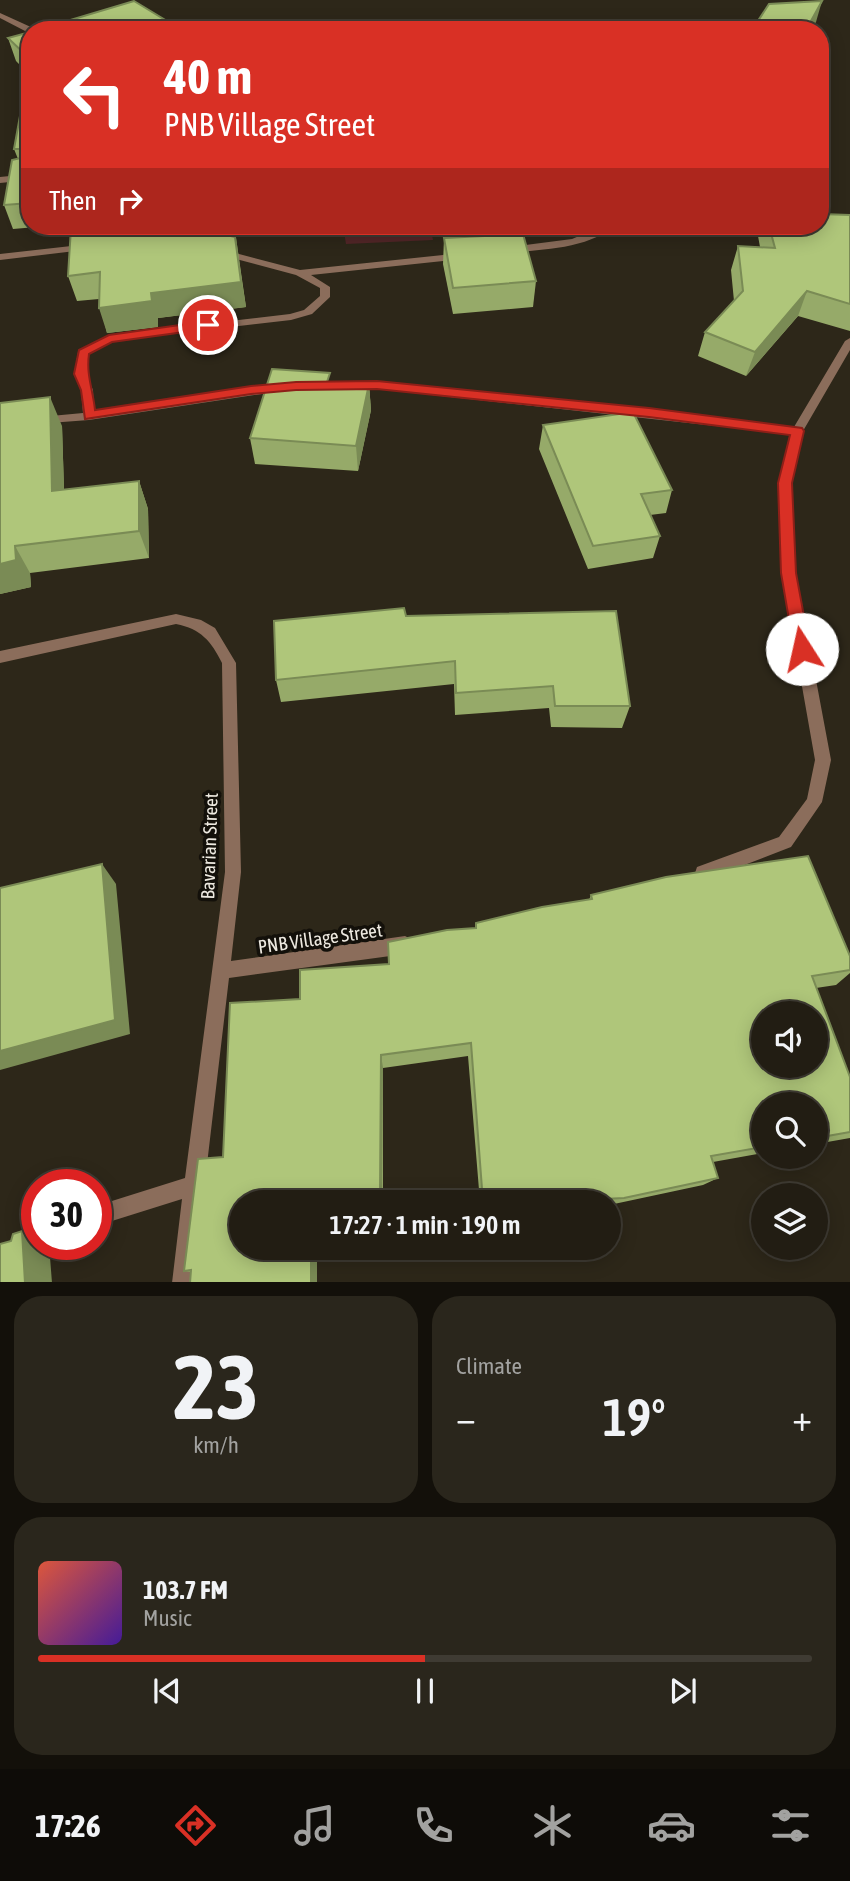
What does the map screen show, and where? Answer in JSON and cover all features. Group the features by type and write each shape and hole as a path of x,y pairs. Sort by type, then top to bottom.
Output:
{"street":[{"path":"0,15 21,26"},
{"path":"0,180 21,178"},
{"path":"494,252 563,244 595,235"},
{"path":"0,257 97,247"},
{"path":"89,416 87,390 80,374 83,352 90,347 109,338 292,317 308,312 325,297 325,287 321,282 300,273 210,249"},
{"path":"300,273 480,254"},
{"path":"691,876 716,870 785,842 814,802 822,760 789,573 785,483 797,431 850,341"},
{"path":"336,386 377,385 797,431"},
{"path":"26,423 296,386"},
{"name":"Bavarian Street","path":"0,657 176,619 198,622 215,635 229,663 233,872 182,1282"},
{"name":"PNB Village Street","path":"219,971 419,942"},
{"path":"112,1211 195,1185"}],"shaded area":[{"path":"344,235 432,235 433,240 346,244"}],"building":[{"path":"134,1 167,21 67,21"},
{"path":"822,1 811,21 758,21 769,4"},
{"path":"21,34 21,50 8,38"},
{"path":"21,110 21,149 14,149"},
{"path":"21,158 21,204 4,205 12,160"},
{"path":"829,214 850,215 850,304 807,291 755,352 705,332 743,291 738,246 775,248 771,235 829,235"},
{"path":"71,235 226,235 235,237 241,282 151,293 152,301 99,308 100,272 68,276"},
{"path":"523,235 536,281 453,288 444,238"},
{"path":"272,369 330,373 327,382 369,384 356,446 250,438"},
{"path":"50,397 52,491 139,481 139,531 15,546 16,560 0,564 0,403"},
{"path":"633,412 672,490 641,494 660,536 593,546 543,425"},
{"path":"404,608 406,616 616,611 630,706 555,706 553,686 456,693 455,661 276,680 274,621"},
{"path":"808,856 850,956 850,970 812,976 821,1001 751,1001 751,1078 828,1078 828,1019 850,1077 850,1132 828,1136 828,1092 751,1092 751,1149 711,1156 718,1178 624,1198 621,1198 621,1190 482,1190 471,1043 381,1055 380,1190 229,1190 229,1260 311,1260 311,1282 190,1282 191,1270 184,1271 198,1159 223,1157 230,1003 300,999 300,970 389,964 388,942 447,930 476,928 476,923 542,907 592,899 591,895 666,877"},
{"path":"102,864 115,1020 0,1051 0,888"},
{"path":"21,1231 21,1260 24,1260 25,1282 0,1282 0,1244 11,1241 13,1234"}],"route":[{"path":"208,325 109,338 83,352 80,374 87,390 89,416 251,390 296,386 377,385 797,431 785,483 789,573 802,649"}]}
